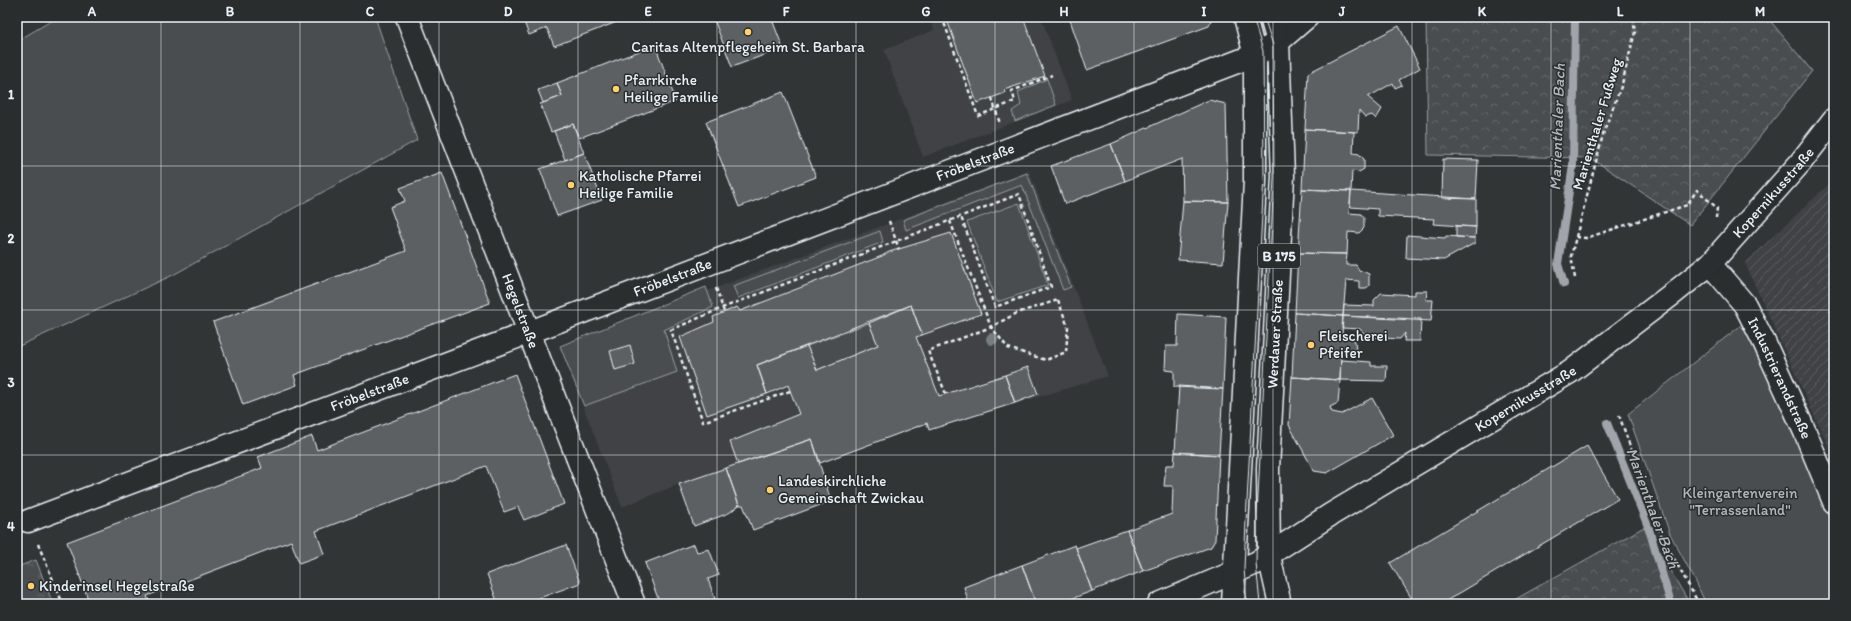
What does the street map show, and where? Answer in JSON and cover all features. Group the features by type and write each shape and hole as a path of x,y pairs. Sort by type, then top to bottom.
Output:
{"street":[{"name":"Hegelstraße","path":"406,17 530,332 634,604"},
{"name":"Werdauer Straße","path":"1232,604 1256,181 1255,56 1245,17"},
{"name":"Werdauer Straße","path":"1271,17 1278,42 1283,176 1268,469 1269,556 1280,604"},
{"name":"Fröbelstraße","path":"28,521 1255,56 1278,42 1307,17"},
{"name":"Kopernikusstraße","path":"1160,604 1234,573 1269,556 1330,515 1570,372 1710,264 1800,164 1834,119"},
{"name":"Industrierandstraße","path":"1710,264 1746,305 1789,397 1834,502"}],"path":[{"path":"942,17 978,116 1015,101 1012,91 1052,75"},
{"name":"Marienthaler Fußweg","path":"1574,278 1572,256 1576,237 1604,131 1622,84 1635,32 1633,17"},
{"path":"992,98 995,109"},
{"path":"1576,237 1586,238 1686,205 1697,190 1717,208 1715,222"},
{"path":"790,391 703,422 671,330 722,308 1019,194 1051,286 995,307 961,217"},
{"path":"946,394 928,351 991,327 1017,313 1058,300 1068,327 1066,352 1046,360 1008,348 991,327 950,221"},
{"path":"890,224 899,249"},
{"path":"717,290 724,312"},
{"path":"1619,415 1662,537 1699,604"},
{"path":"28,521 63,604"}],"shaded area":[{"path":"930,17 1041,17 1072,100 923,157 884,50 934,30"},
{"path":"1029,171 1108,376 929,430 927,424 820,463 812,439 679,484 622,507 560,346"},
{"path":"1834,177 1834,459 1745,263 1828,185"}],"green space":[{"path":"58,17 375,17 417,140 173,275 17,347 17,41"},
{"path":"1426,17 1767,17 1812,71 1690,225 1591,158 1428,155"},
{"path":"1047,79 1056,105 1015,121 1012,111 1021,105 1018,92"},
{"path":"1027,173 1071,287 1063,290 1022,185 906,230 903,220"},
{"path":"1019,203 1048,285 997,302 967,222"},
{"path":"880,231 883,242 738,298 733,286"},
{"path":"706,287 713,307 664,330 677,372 584,406 560,346"},
{"path":"869,323 878,345 817,370 807,346"},
{"name":"Kleingartenverein \"Terrassenland\"","path":"1744,323 1767,364 1834,528 1834,604 1706,604 1670,534 1628,414"},
{"path":"1644,527 1690,604 1507,604"},
{"name":"Kinderinsel Hegelstraße","path":"36,560 53,604 17,604 17,567"}],"building":[{"name":"Caritas Altenpflegeheim St. Barbara","path":"522,17 630,17 554,46 547,28 529,35"},
{"name":"Caritas Altenpflegeheim St. Barbara","path":"713,17 771,17 783,48 732,67"},
{"path":"955,17 1023,17 1045,76 1004,90 1005,93 977,103 947,20"},
{"path":"1069,17 1212,17 1209,26 1087,70"},
{"path":"1399,26 1420,68 1399,80 1402,85 1395,88 1393,83 1368,97 1382,109 1376,119 1372,115 1365,117 1359,110 1358,132 1305,129 1308,73"},
{"name":"Pfarrkirche Heilige Familie","path":"655,45 676,101 579,138 573,124 551,132 540,104 562,96 557,83"},
{"path":"557,83 562,96 543,103 538,90"},
{"path":"783,92 816,177 739,207 706,122"},
{"path":"1209,100 1226,104 1228,202 1183,201 1182,159 1125,181 1111,144"},
{"path":"573,124 584,153 565,160 554,131"},
{"path":"1305,129 1354,132 1353,153 1359,154 1364,159 1364,169 1359,172 1352,171 1351,191 1302,189"},
{"path":"1111,144 1125,181 1065,204 1051,166"},
{"name":"Katholische Pfarrei Heilige Familie","path":"584,153 602,200 557,216 540,169"},
{"path":"1443,159 1478,160 1476,199 1442,198"},
{"path":"442,173 490,303 294,375 297,385 243,405 213,322 406,251 390,207 405,201 400,188"},
{"path":"1302,189 1351,191 1349,213 1361,214 1364,218 1364,228 1359,233 1348,232 1347,254 1298,253"},
{"path":"1351,191 1476,199 1476,227 1433,224 1434,219 1378,216 1378,209 1350,207"},
{"path":"1183,201 1228,202 1223,263 1178,260"},
{"path":"1456,226 1476,227 1475,238 1456,237"},
{"path":"951,233 981,314 922,335 911,305 757,365 767,394 707,415 680,337 714,322 713,317 737,307 740,311 889,252"},
{"path":"1407,235 1445,238 1446,236 1475,238 1475,243 1444,260 1406,258"},
{"path":"1298,253 1347,254 1346,265 1356,265 1359,270 1369,274 1369,286 1366,288 1359,288 1359,281 1346,280 1343,316 1295,313"},
{"path":"1415,291 1427,291 1426,300 1433,300 1431,321 1343,316 1344,305 1374,306 1374,300 1381,293 1415,295"},
{"path":"911,305 922,335 916,337 939,396 1005,375 1015,403 929,430 927,423 820,463 812,439 738,464 730,442 799,414 788,385 767,394 757,365 807,346 817,370 878,345 869,323"},
{"path":"1295,313 1343,316 1342,336 1351,338 1355,341 1356,351 1351,355 1341,354 1340,380 1292,377"},
{"path":"1178,314 1226,317 1223,389 1174,387 1174,371 1165,370 1166,346 1177,346"},
{"path":"1343,316 1421,319 1420,341 1404,341 1405,333 1400,339 1368,337 1360,329 1342,328"},
{"path":"630,345 635,364 615,370 610,351"},
{"path":"1341,360 1371,362 1371,366 1387,366 1386,381 1340,380"},
{"path":"1028,367 1038,394 1015,403 1005,375"},
{"path":"515,374 564,504 524,520 518,507 504,512 486,466 316,531 324,554 299,563 291,541 147,596 150,604 90,604 67,542 262,468 258,457 312,436 317,450"},
{"path":"1292,377 1340,380 1338,403 1330,407 1332,412 1342,414 1372,398 1393,435 1327,473 1314,471 1289,425"},
{"path":"1179,386 1223,389 1219,455 1175,452"},
{"path":"812,439 831,501 753,530 743,505 739,505 726,468"},
{"path":"1587,446 1618,499 1441,604 1415,604 1390,563"},
{"path":"1175,452 1219,455 1215,540 1211,547 1143,571 1127,530 1172,514 1173,486 1164,486 1166,465 1174,465"},
{"path":"726,468 739,505 729,513 694,526 679,484"},
{"path":"1127,530 1143,571 1092,591 1076,548"},
{"path":"694,544 697,552 709,549 719,575 708,579 715,599 701,604 660,604 645,563"},
{"path":"566,545 580,583 523,604 498,604 487,574"},
{"path":"1075,545 1092,591 1058,604 1036,604 1022,565"},
{"path":"1022,565 1036,604 969,604 964,587"}],"waterway":[{"name":"Marienthaler Bach","path":"1564,284 1558,264 1573,165 1575,17"},
{"name":"Marienthaler Bach","path":"1607,423 1649,529 1671,604"}],"tram line":[{"path":"1247,604 1244,569 1264,176 1263,51 1253,17"},
{"path":"1260,604 1256,563 1257,516 1274,177 1273,45 1264,17"}],"place":[{"name":"Caritas Altenpflegeheim St. Barbara","path":"748,32"},
{"name":"Pfarrkirche Heilige Familie","path":"616,89"},
{"name":"Katholische Pfarrei Heilige Familie","path":"571,185"},
{"name":"Fleischerei Pfeifer","path":"1311,345"},
{"name":"Landeskirchliche Gemeinschaft Zwickau","path":"770,490"},
{"name":"Kinderinsel Hegelstraße","path":"31,586"}]}
